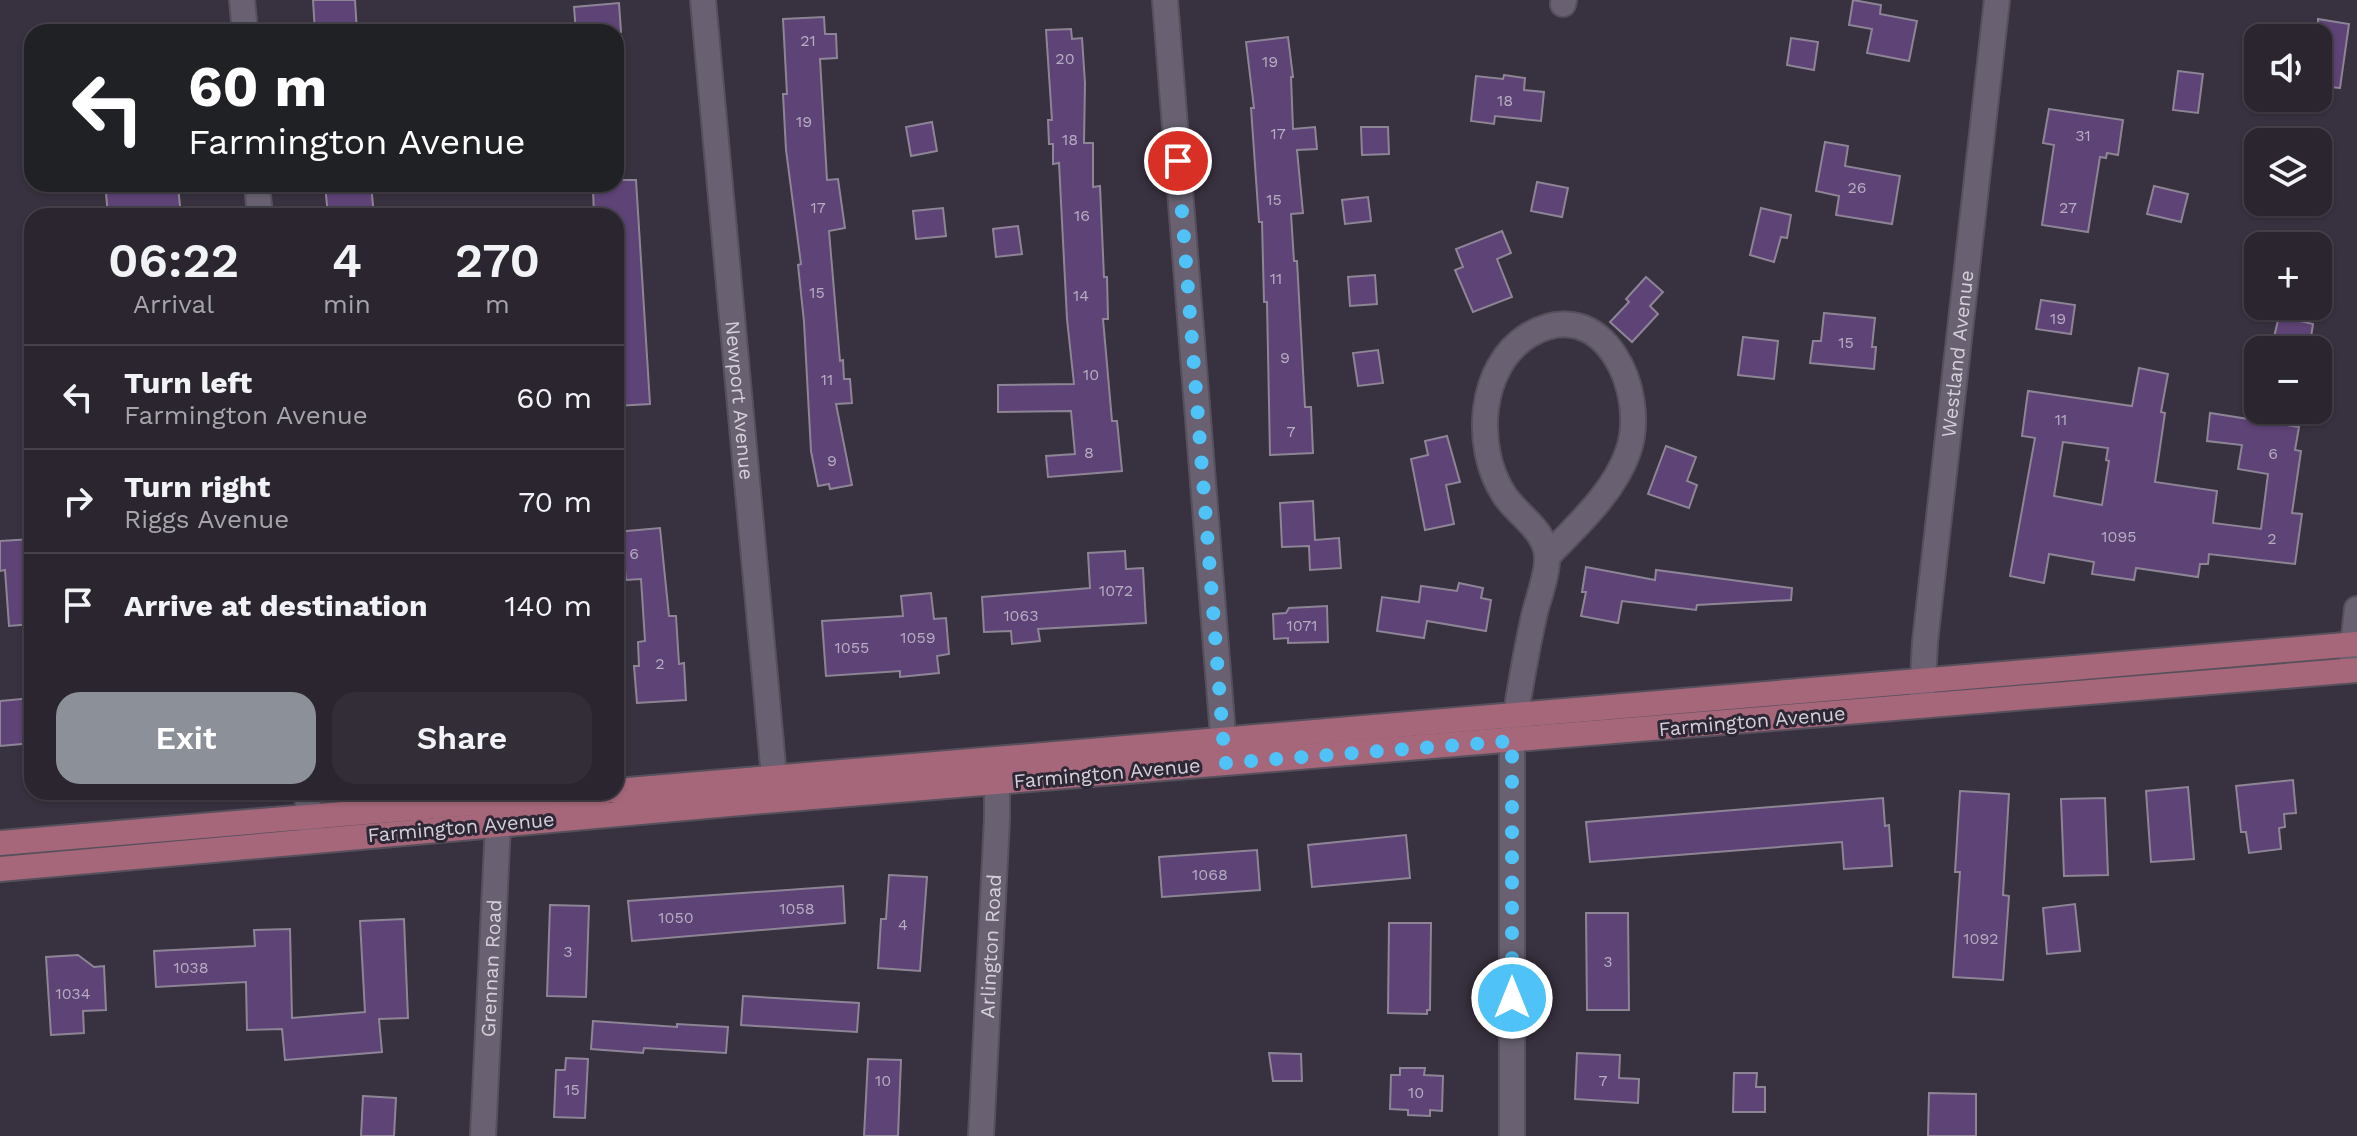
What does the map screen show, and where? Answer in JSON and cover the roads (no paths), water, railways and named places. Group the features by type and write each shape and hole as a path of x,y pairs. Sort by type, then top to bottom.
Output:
{"main road":[{"name":"Farmington Avenue","path":"1225,752 1515,716 2355,644"},
{"name":"Farmington Avenue","path":"0,843 310,828 1225,752 1512,741 2354,670"},
{"name":"Farmington Avenue","path":"624,791 775,789"},
{"name":"Farmington Avenue","path":"496,813 562,800"},
{"name":"Farmington Avenue","path":"0,869 310,828"}],"street":[{"path":"242,0 244,24"},
{"name":"Newport Avenue","path":"703,0 775,789"},
{"path":"1165,0 1225,752"},
{"name":"Westland Avenue","path":"1921,706 1997,0"},
{"path":"1512,1136 1512,741 1521,676 1547,557 1606,492 1623,464 1632,432 1632,398 1620,363 1594,333 1570,326 1544,328 1522,340 1509,353 1493,379 1486,407 1493,474 1504,496 1533,526 1547,557"},
{"path":"2354,670 2357,609"},
{"name":"Arlington Road","path":"981,1136 998,770"},
{"path":"308,800 310,828"},
{"name":"Grennan Road","path":"483,1136 496,813"}]}
